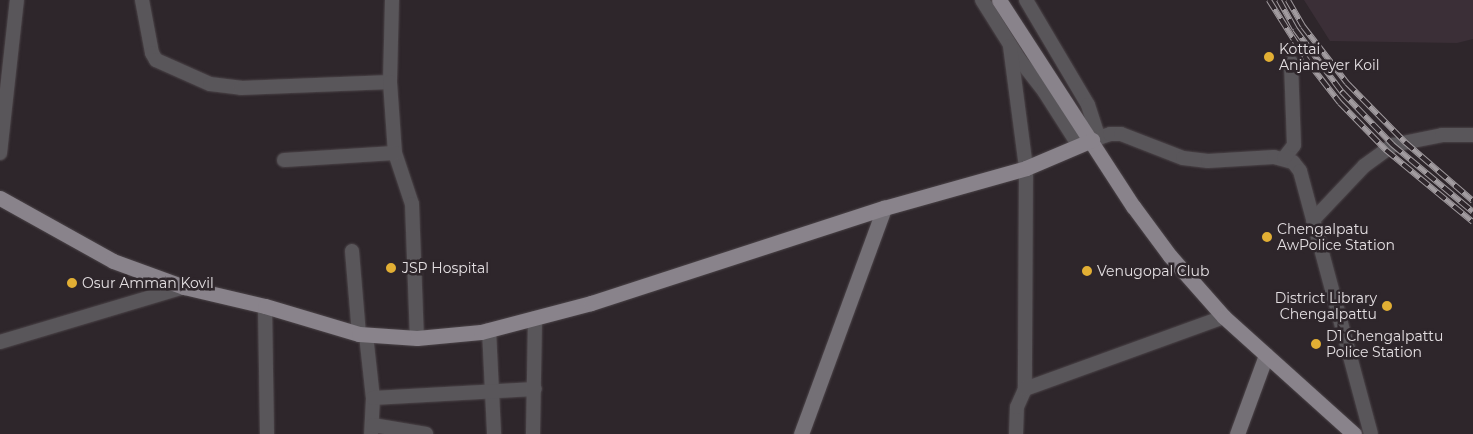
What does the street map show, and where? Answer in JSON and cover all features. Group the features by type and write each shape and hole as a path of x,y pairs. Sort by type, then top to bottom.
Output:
{"main road":[{"path":"999,0 1133,206 1170,256 1224,317 1354,434"},
{"path":"0,198 113,261 184,287 265,306 362,335 417,338 489,330 536,318 884,208 1026,168 1090,141"}],"street":[{"path":"0,153 17,0"},
{"path":"142,0 152,53 156,60 210,84 241,88 390,82"},
{"path":"392,0 390,82 395,153 412,204 417,338"},
{"path":"982,0 1010,46 1044,90 1090,141"},
{"path":"1026,0 1088,105 1090,141"},
{"path":"1010,46 1026,168 1025,389 1017,407 1016,434"},
{"path":"1284,158 1294,145 1291,62"},
{"path":"1090,141 1121,134 1183,158 1284,158 1293,162 1300,171 1371,434"},
{"path":"1313,220 1364,166 1393,145 1442,135 1473,135"},
{"path":"284,160 395,153"},
{"path":"802,434 884,208"},
{"path":"352,251 362,335 373,398 372,429 426,434"},
{"path":"0,342 184,287"},
{"path":"265,306 267,434"},
{"path":"1025,389 1224,317"},
{"path":"533,434 536,318"},
{"path":"489,330 494,434"},
{"path":"1237,434 1266,355"},
{"path":"373,398 491,394 535,389"}],"shaded area":[{"path":"1304,0 1473,0 1473,39 1457,43 1330,41"}],"railway":[{"path":"1269,0 1308,62 1340,103 1386,150 1473,222"},
{"path":"1279,0 1295,29 1342,92 1393,145 1473,212"},
{"path":"1288,0 1303,26 1347,83 1405,142 1473,201"}],"place":[{"name":"Kottai Anjaneyer Koil","path":"1269,57"},
{"name":"Chengalpatu AwPolice Station","path":"1267,237"},
{"name":"JSP Hospital","path":"391,268"},
{"name":"Venugopal Club","path":"1087,271"},
{"name":"Osur Amman Kovil","path":"72,283"},
{"name":"District Library Chengalpattu","path":"1387,306"},
{"name":"D1 Chengalpattu Police Station","path":"1316,344"}]}
